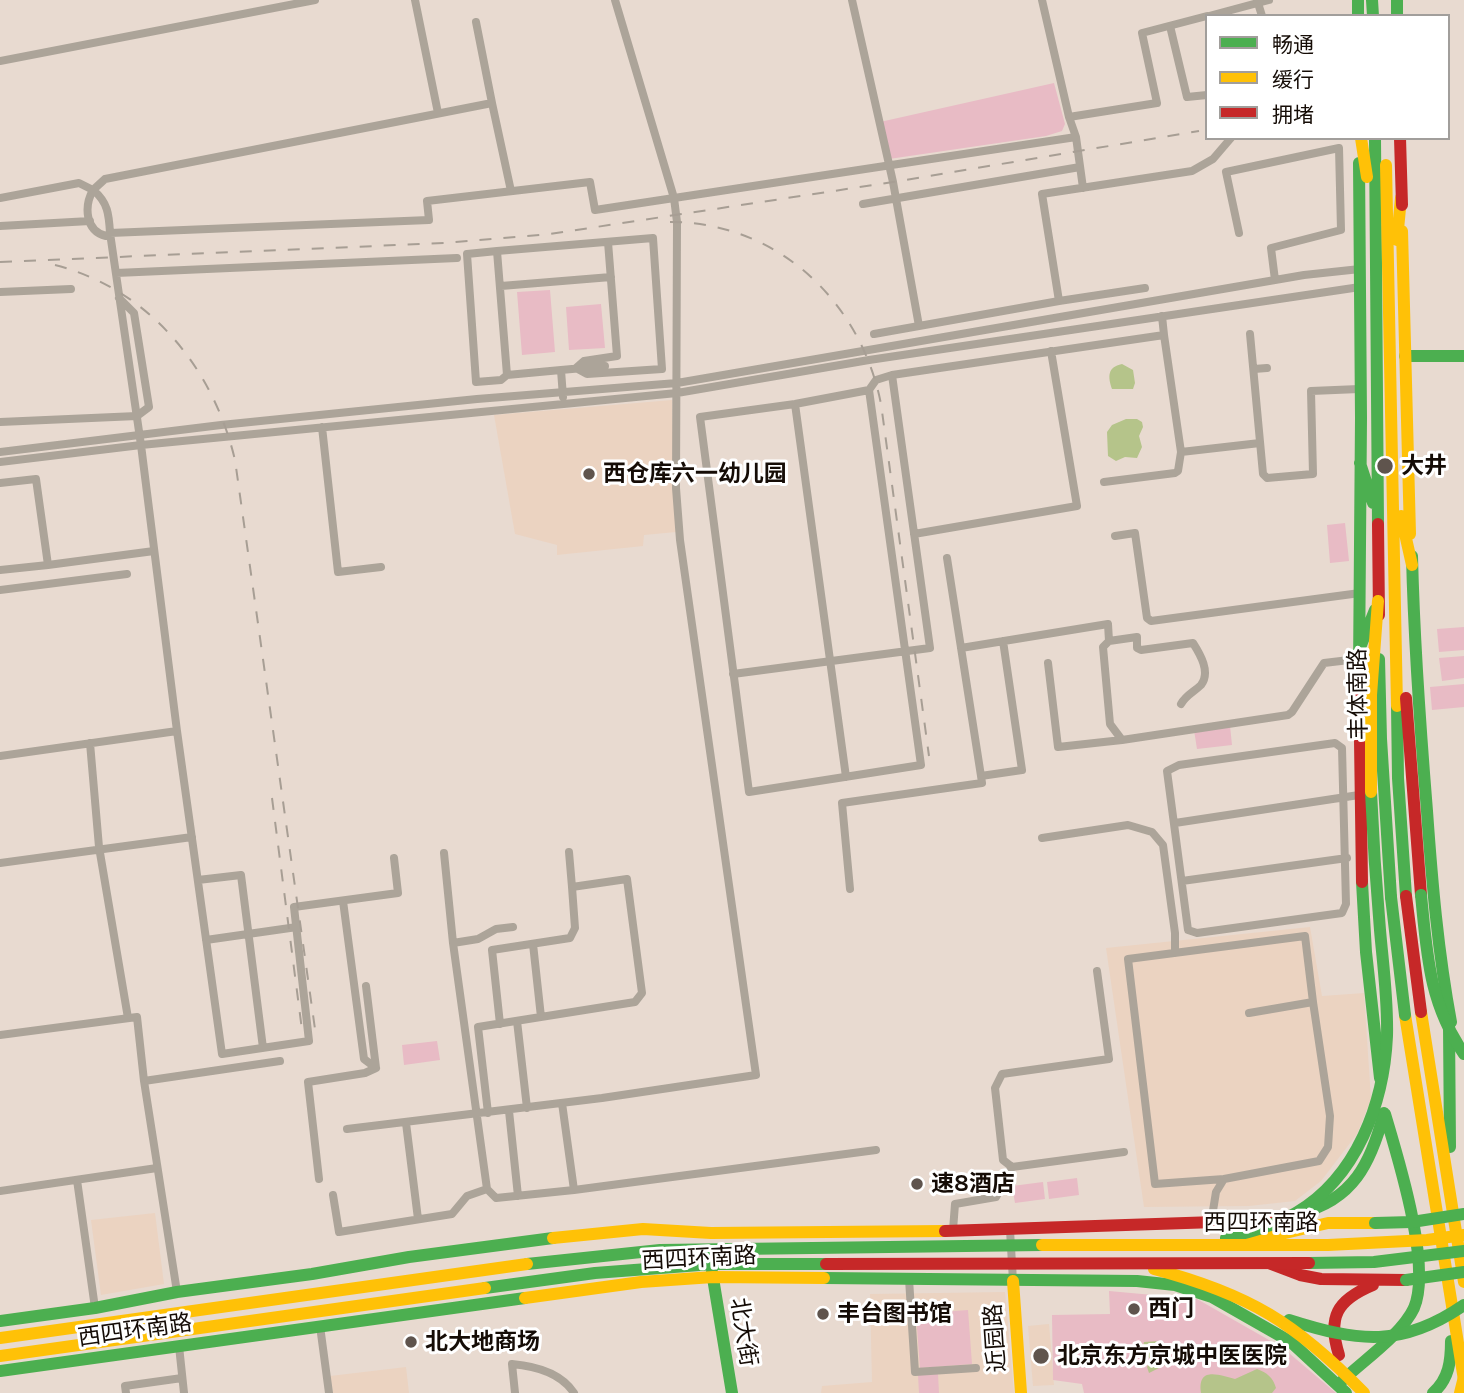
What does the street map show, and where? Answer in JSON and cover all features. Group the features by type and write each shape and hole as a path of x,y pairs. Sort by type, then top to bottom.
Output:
{"main road":[{"name":"丰体南路","path":"1373,140 1381,739 1391,897 1405,1015 1443,1244 1458,1302"},
{"name":"丰体南路","path":"1373,140 1360,270 1359,795 1362,904 1384,1113"},
{"name":"丰体南路","path":"1373,140 1390,295 1398,778 1406,896 1450,1198 1462,1243 1464,1282"},
{"path":"1400,140 1414,656 1439,946 1448,1016 1450,1198"},
{"path":"1390,295 1401,198"},
{"path":"1405,356 1464,356"},
{"path":"1360,463 1378,519"},
{"path":"1394,489 1412,565"},
{"path":"1394,564 1421,895 1432,993 1445,1024 1464,1054"},
{"path":"1359,650 1378,601"},
{"path":"1203,1244 1267,1227 1303,1209 1320,1196 1338,1176 1364,1136 1382,1089 1389,1030 1369,776 1372,656 1378,601"},
{"path":"1367,955 1439,946"},
{"path":"1369,983 1442,973"},
{"path":"1448,1016 1464,1043"},
{"path":"1192,1223 1246,1221 1308,1212 1330,1202 1348,1188 1365,1169 1378,1140 1384,1113"},
{"path":"1342,1389 1415,1307 1419,1288 1408,1201 1399,1159 1384,1113"},
{"path":"1450,1141 1464,1114"},
{"name":"西四环南路","path":"619,1253 711,1248 1246,1242 1328,1223 1412,1222 1464,1214"},
{"name":"西四环南路","path":"0,1321 423,1255 643,1229 710,1233 1010,1230 1192,1223 1246,1242"},
{"name":"北大街","path":"710,1233 712,1271 732,1393"},
{"name":"西四环南路","path":"0,1338 533,1263 660,1250 957,1245 1328,1245 1427,1240 1462,1243"},
{"name":"西四环南路","path":"0,1371 712,1271 1013,1264 1374,1262 1462,1243"},
{"path":"1135,1264 1197,1280 1273,1315 1344,1337 1371,1339 1421,1330 1443,1320 1458,1302"},
{"path":"1137,1280 1208,1264"},
{"name":"西四环南路","path":"0,1356 660,1266 1271,1264 1300,1275 1321,1279 1387,1281"},
{"name":"西四环南路","path":"660,1266 712,1271 909,1279 1137,1280 1175,1285 1212,1297 1291,1342 1342,1389"},
{"path":"1380,1393 1373,1390 1339,1355 1334,1342 1333,1325 1343,1301 1357,1290 1387,1281 1464,1272"},
{"path":"312,1273 320,1326"},
{"name":"西四环南路","path":"37,1366 66,1348 595,1273"},
{"name":"近园路","path":"1013,1280 1021,1393"},
{"name":"西四环南路","path":"30,1317 63,1330 397,1282"},
{"path":"1458,1302 1464,1379 1460,1393"},
{"path":"1433,1393 1447,1377 1458,1302"},
{"path":"1273,1315 1311,1342 1364,1393"}],"street":[{"path":"0,61 315,0"},
{"path":"415,0 438,113"},
{"path":"347,1129 509,1111 756,1075 680,540 676,488 677,222 674,198 615,0"},
{"path":"852,0 890,166 919,326"},
{"path":"1042,0 1076,137 1083,188"},
{"path":"1222,14 1269,0"},
{"path":"1258,3 1261,14"},
{"path":"1069,117 1157,103 1142,33 1205,17"},
{"path":"476,22 511,191"},
{"path":"1170,26 1187,97 1205,95"},
{"path":"492,103 104,179 88,198 87,213 92,226 106,236 110,233 429,220 427,201 590,183 595,210 1076,137"},
{"path":"1059,302 1042,194 1192,172 1213,159 1229,140"},
{"path":"1275,280 1271,248 1341,230 1339,148 1336,140"},
{"path":"1239,233 1226,172 1339,148"},
{"path":"863,204 1080,167"},
{"path":"0,198 79,183 93,190 106,206 140,435 177,731 222,1054 309,1041 293,907 398,893 394,858"},
{"path":"0,226 90,221"},
{"path":"576,369 587,374 662,369 653,238 467,254 476,382 501,380 507,375 605,366"},
{"path":"576,369 584,361 617,356 608,242"},
{"path":"497,251 507,375"},
{"path":"116,272 457,258"},
{"path":"0,452 221,425 677,383 1275,280 1360,270"},
{"path":"501,286 611,277"},
{"path":"0,463 141,445 677,393 869,360 1360,287"},
{"path":"874,334 1145,288"},
{"path":"0,292 71,289"},
{"path":"0,422 137,416 149,407 134,313 119,298"},
{"path":"1104,482 1178,471 1181,452 1162,316"},
{"path":"1251,334 1263,474 1267,478 1312,474 1311,391 1359,389"},
{"path":"870,390 700,417 749,792 921,765 870,390 876,380 892,375 1164,335"},
{"path":"914,534 1077,506 1051,351"},
{"path":"1254,369 1267,368"},
{"path":"561,370 563,404"},
{"path":"733,674 930,648 892,375"},
{"path":"794,404 846,777"},
{"path":"322,427 338,572 381,567"},
{"path":"1181,452 1260,443"},
{"path":"0,483 36,479 48,565"},
{"path":"1115,536 1135,533 1147,618 1151,621 1360,593"},
{"path":"0,570 155,551"},
{"path":"850,889 842,803 982,783 947,558"},
{"path":"0,590 127,574"},
{"path":"961,648 1108,624 1109,641 1102,652 1110,724 1122,740"},
{"path":"1109,641 1137,637 1137,648 1141,650 1193,643 1202,657 1205,677 1181,704"},
{"path":"981,776 1022,769 1003,641"},
{"path":"1048,663 1058,747 1288,715 1324,663 1349,660 1359,650"},
{"path":"0,756 177,731"},
{"path":"90,743 100,849 128,1018"},
{"path":"1335,743 1342,748 1344,797 1347,858 1346,904 1342,913 1197,933 1188,930 1167,771 1179,765 1335,743"},
{"path":"1175,823 1359,795"},
{"path":"1042,838 1128,825 1152,832 1163,845 1175,933 1175,953"},
{"path":"0,863 192,837"},
{"path":"500,1024 492,950 570,939 574,934 569,852"},
{"path":"444,853 453,943 487,1189 496,1198 876,1150"},
{"path":"1182,881 1347,858"},
{"path":"198,880 241,874 262,1048"},
{"path":"488,1113 478,1027 635,1002 642,993 626,879 572,887"},
{"path":"343,901 364,1059 376,1069"},
{"path":"453,943 478,939 496,929 513,927"},
{"path":"206,940 297,928"},
{"path":"1304,936 1330,1116 1328,1147 1319,1161 1224,1179 1155,1184 1128,959 1175,953 1304,936"},
{"path":"533,944 541,1017"},
{"path":"1097,971 1109,1059 1002,1074 995,1088 1003,1160 1012,1167 1124,1152"},
{"path":"366,986 376,1069"},
{"path":"1249,1013 1313,1002"},
{"path":"0,1035 137,1017 144,1081 177,1292"},
{"path":"517,1021 527,1108"},
{"path":"144,1081 279,1061"},
{"path":"319,1179 307,1082 376,1069"},
{"path":"562,1103 573,1190"},
{"path":"509,1111 518,1196"},
{"path":"406,1123 418,1219"},
{"path":"953,1230 955,1204 996,1197 1012,1167"},
{"path":"0,1191 157,1168"},
{"path":"1211,1223 1216,1192 1224,1179"},
{"path":"77,1180 95,1308"},
{"path":"333,1195 339,1231 452,1214 467,1196 487,1189"},
{"path":"1010,1230 1013,1280"},
{"path":"909,1279 915,1372 976,1368"},
{"path":"320,1326 329,1393"},
{"path":"178,1346 184,1393"},
{"path":"515,1393 512,1364 539,1368 560,1379 574,1393"},
{"path":"126,1393 125,1386 182,1378"}],"shaded area":[{"path":"1054,83 1065,124 1062,131 1046,136 889,159 880,122"},
{"path":"550,290 555,352 522,355 517,292"},
{"path":"601,304 605,348 569,350 566,307"},
{"path":"1122,364 1133,370 1133,389 1112,389 1111,370"},
{"name":"西仓库六一幼儿园","path":"672,400 676,532 644,535 643,546 557,555 557,545 515,534 494,415"},
{"path":"1126,419 1142,422 1139,436 1142,447 1137,458 1125,457 1116,461 1108,456 1107,432 1112,425"},
{"path":"1345,523 1349,561 1330,563 1327,525"},
{"path":"1464,627 1464,650 1439,652 1437,629"},
{"path":"1464,656 1464,678 1442,681 1439,658"},
{"path":"1464,684 1464,707 1432,710 1430,687"},
{"path":"1230,726 1232,745 1197,749 1194,730"},
{"path":"1310,927 1322,996 1364,993 1371,1099 1357,1134 1321,1181 1295,1201 1249,1206 1144,1207 1106,948"},
{"path":"437,1041 440,1060 404,1065 402,1045"},
{"path":"1077,1178 1079,1195 1049,1199 1047,1182"},
{"path":"1043,1182 1045,1199 1015,1203 1012,1186"},
{"path":"155,1213 164,1284 101,1295 91,1220"},
{"path":"1109,1291 1197,1299 1283,1348 1336,1393 1084,1393 1082,1384 1053,1380 1052,1315 1110,1314"},
{"path":"1005,1292 1014,1393 821,1393 822,1386 872,1382 870,1294"},
{"path":"968,1310 972,1364 920,1368 916,1314"},
{"name":"北京东方京城中医医院","path":"1049,1324 1054,1385 1033,1386 1028,1326"},
{"path":"1160,1341 1163,1350 1161,1359 1165,1365 1149,1373 1147,1367 1151,1359 1142,1352 1144,1342"},
{"path":"406,1367 409,1393 333,1393 330,1376"},
{"path":"1257,1369 1273,1381 1276,1388 1272,1393 1201,1393 1201,1384 1206,1375 1235,1379"},
{"path":"938,1374 939,1393 919,1393 918,1375"}],"railway":[{"path":"0,262 445,243 550,234 893,182 1199,131"},
{"path":"670,222 709,226 746,236 779,253 808,275 834,302 855,333 871,367 881,404 929,756"},
{"path":"55,265 89,276 120,293 147,313 172,337 193,364 211,394 225,426 235,460 315,1029"},
{"path":"272,798 302,1030"}],"traffic: fast":[{"path":"1358,0 1358,14"},
{"path":"1372,0 1373,14"},
{"path":"1397,0 1397,14"},
{"path":"1375,140 1378,524"},
{"path":"1359,163 1359,670"},
{"path":"1405,356 1464,356"},
{"path":"1360,463 1373,503"},
{"path":"1412,556 1431,864 1451,1022"},
{"path":"1359,650 1375,610"},
{"path":"1379,659 1391,897"},
{"path":"1397,706 1398,778 1406,896"},
{"path":"1226,1238 1279,1222 1317,1198 1336,1180 1351,1159 1373,1112 1385,1061 1387,1023 1371,792"},
{"path":"1362,882 1366,952 1380,1078"},
{"path":"1421,895 1428,958 1437,997 1443,1016 1464,1054"},
{"path":"1391,897 1405,1015"},
{"path":"1449,1026 1450,1147"},
{"path":"1300,1213 1334,1199 1357,1177 1373,1148 1384,1113"},
{"path":"1343,1380 1401,1327 1414,1308 1418,1289 1419,1266 1411,1212 1385,1114"},
{"path":"1375,1223 1412,1222 1464,1214"},
{"path":"0,1321 409,1257 553,1238"},
{"path":"527,1264 660,1250 1042,1245"},
{"path":"1309,1263 1374,1262 1464,1251"},
{"path":"485,1288 595,1273 713,1264 826,1264"},
{"path":"712,1272 732,1393"},
{"path":"1406,1280 1464,1272"},
{"path":"824,1278 1137,1281 1175,1285 1212,1297 1291,1342 1346,1393"},
{"path":"0,1371 525,1298"},
{"path":"1289,1320 1337,1333 1379,1337 1420,1329 1464,1305"},
{"path":"1433,1393 1443,1382 1448,1369 1451,1341"}],"traffic: slow":[{"path":"1361,140 1367,177"},
{"path":"1386,165 1397,706"},
{"path":"1397,240 1401,198"},
{"path":"1402,231 1410,534"},
{"path":"1401,516 1412,565"},
{"path":"1371,792 1371,695 1378,601"},
{"path":"1421,1012 1464,1282"},
{"path":"1405,1015 1464,1380"},
{"path":"1251,1241 1328,1223 1375,1223"},
{"path":"553,1238 643,1229 711,1233 945,1231"},
{"path":"1042,1245 1328,1245 1427,1240 1464,1235"},
{"path":"0,1338 527,1264"},
{"path":"1154,1269 1217,1289 1269,1314 1316,1348 1364,1393"},
{"path":"525,1298 641,1282 713,1277 824,1278"},
{"path":"1013,1281 1021,1393"},
{"path":"0,1356 485,1288"},
{"path":"1460,1393 1464,1377"}],"traffic: jam":[{"path":"1400,140 1402,205"},
{"path":"1378,524 1379,615"},
{"path":"1359,670 1362,882"},
{"path":"1406,698 1421,895"},
{"path":"1406,896 1421,1012"},
{"path":"945,1231 1246,1221 1282,1216"},
{"path":"826,1264 1309,1263"},
{"path":"1271,1264 1300,1275 1321,1279 1406,1280"},
{"path":"1339,1355 1334,1330 1338,1311 1351,1297 1373,1285"}],"place":[{"name":"大井","path":"1385,466"},
{"name":"西仓库六一幼儿园","path":"589,474"},
{"name":"速8酒店","path":"917,1184"},
{"name":"西门","path":"1134,1309"},
{"name":"丰台图书馆","path":"823,1314"},
{"name":"北大地商场","path":"411,1342"},
{"name":"北京东方京城中医医院","path":"1041,1356"}]}
